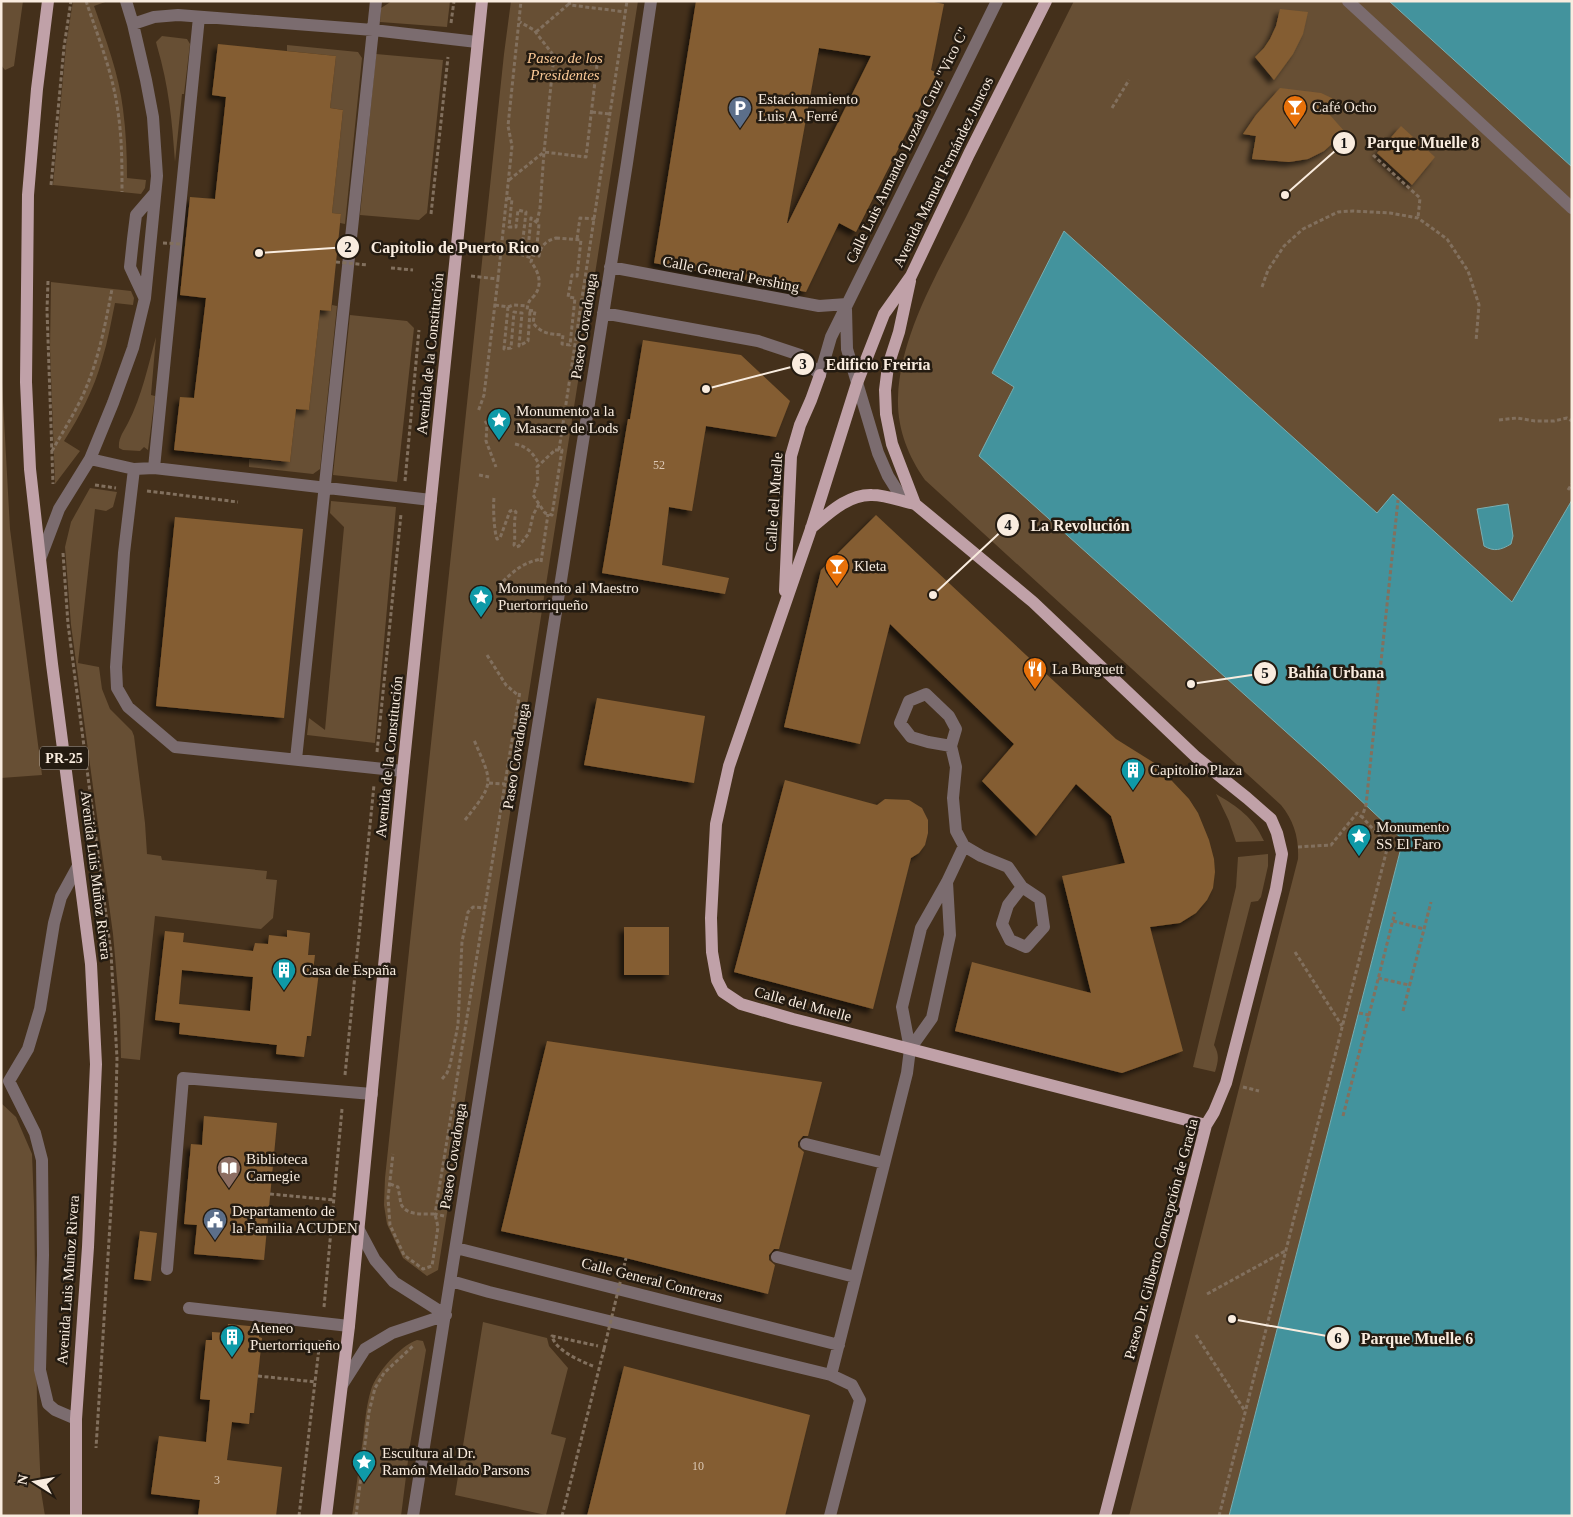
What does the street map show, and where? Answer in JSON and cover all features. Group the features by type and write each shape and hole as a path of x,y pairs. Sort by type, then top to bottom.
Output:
{"main road":[{"name":"Avenida Luis Muñoz Rivera","path":"48,1 37,89 28,195 25,304 26,382 29,450 40,559 91,964 96,1064 88,1247 76,1419 76,1516"},
{"name":"Avenida de la Constitución","path":"326,1516 359,1230 403,771 482,1"},
{"name":"Avenida Manuel Fernández Juncos","path":"856,383 884,314 911,276 969,154 1046,1"},
{"name":"Paseo Dr. Gilberto Concepción de Gracia","path":"911,276 899,332 888,366 884,390 886,414 892,444 915,504 1033,602 1196,757 1271,819 1278,833 1282,854 1276,889 1223,1093 1206,1125 1105,1516"},
{"name":"Calle del Muelle","path":"784,606 791,456 800,425 820,375"},
{"name":"Calle del Muelle","path":"856,383 811,529 728,766 716,824 711,918 712,952 717,980 723,992 741,1004 792,1020 1206,1125"},
{"path":"811,529 849,500 864,496 874,494 915,504"}],"street":[{"path":"40,559 62,505 90,459 113,403 133,348 145,298 157,176 153,117 133,24 126,1"},
{"path":"178,15 180,1"},
{"path":"296,759 376,1"},
{"name":"Paseo Covadonga","path":"413,1516 651,1"},
{"name":"Calle Luis Armando Lozada Cruz \"Vico C\"","path":"820,375 831,337 997,1"},
{"path":"1348,1 1572,208"},
{"path":"133,24 154,17 178,15 373,30 477,42"},
{"path":"154,468 199,17"},
{"name":"Calle General Pershing","path":"610,267 819,306 847,304"},
{"path":"847,304 847,350 878,453 888,476 898,492 915,504"},
{"path":"603,313 758,341 800,355 820,375"},
{"path":"90,459 134,470 154,468 431,500"},
{"path":"134,470 124,553 116,666 117,688 128,707 175,747 403,771"},
{"path":"952,746 911,737 900,723 909,701 926,694 949,716 956,729 952,746 956,766 953,798 956,831 964,846 981,856 1008,867 1022,887"},
{"path":"831,1375 907,1073 910,1049 902,1007 921,928 947,882 964,846"},
{"path":"76,1419 55,1410 48,1404 40,1370 43,1255 42,1160 35,1133 5,1079 28,1049 40,1009 54,923 61,897 78,866"},
{"path":"910,1049 932,1018 934,1010 950,935 947,882"},
{"path":"167,1269 183,1078 372,1094"},
{"path":"806,1144 884,1163"},
{"path":"359,1230 375,1260 394,1282 446,1315"},
{"name":"Calle General Contreras","path":"456,1248 839,1345"},
{"path":"777,1257 856,1277"},
{"path":"451,1280 498,1294 831,1375 852,1385 860,1400 830,1516"},
{"path":"188,1308 349,1326"},
{"path":"342,1385 365,1349 392,1333 446,1315"}],"path":[{"path":"51,185 64,47 71,1"},
{"path":"86,1 106,57 118,111 122,192"},
{"path":"431,214 454,1"},
{"path":"478,412 484,395 501,252 512,146 508,126 521,1"},
{"path":"548,514 552,514 562,450 559,450 627,1"},
{"path":"536,32 570,2 570,5 626,12"},
{"path":"519,22 536,32 554,56 542,191 536,222 538,224 536,255"},
{"path":"508,181 544,152 586,157 597,65 554,60"},
{"path":"1112,108 1129,80"},
{"path":"592,112 610,114"},
{"path":"1373,155 1420,198 1418,218"},
{"path":"506,198 512,199 510,226 516,227 518,210 526,212 522,248 528,249 531,218 536,222"},
{"path":"1262,287 1268,270 1284,246 1304,229 1338,212 1390,213 1418,218 1447,239 1468,271 1479,305 1476,341"},
{"path":"577,239 580,218 595,219"},
{"path":"556,238 581,240 577,276 572,275 568,297 575,298 570,345 562,344 563,335 546,334 540,331 533,323 534,311 527,310 528,301 536,294 540,282 532,258 533,255 539,256 540,248 548,240 556,238"},
{"path":"163,243 181,244"},
{"path":"501,252 532,258"},
{"path":"336,262 368,265"},
{"path":"392,268 413,270"},
{"path":"481,278 498,280"},
{"path":"48,281 53,488 56,490 62,505"},
{"path":"51,453 83,396 96,360 112,289"},
{"path":"495,305 508,307 513,305 527,306"},
{"path":"508,307 504,349 511,348 514,312 522,313 519,346 528,341 530,310"},
{"path":"299,1516 322,1323 343,1092 419,330"},
{"path":"1499,420 1517,418 1535,421 1554,421 1567,418 1572,421"},
{"path":"485,422 487,424 486,441 496,466"},
{"path":"515,444 525,446 534,454 539,464"},
{"path":"548,514 545,513 532,495 538,482 537,467 555,450 559,450"},
{"path":"480,475 489,477"},
{"path":"1568,490 1572,484"},
{"path":"494,498 492,509 497,538 500,538 510,511 514,510 516,512 513,523 515,533 514,545 516,547 519,546 529,533 533,515 539,504"},
{"path":"1362,817 1366,806 1398,500"},
{"path":"498,586 527,562 541,560 548,514"},
{"path":"487,656 506,685 519,696"},
{"path":"393,1154 388,1206 390,1225 404,1255 423,1269 432,1266 438,1227 435,1214 520,691"},
{"path":"465,820 485,795 489,782 486,769 474,740"},
{"path":"489,782 504,784"},
{"path":"1219,1516 1388,845 1357,813 1332,845 1319,845"},
{"path":"1403,1011 1431,902"},
{"path":"442,1079 450,1066 458,1025 462,942 468,912 473,906 485,908"},
{"path":"1343,1116 1395,912"},
{"path":"1393,921 1424,929"},
{"path":"1295,952 1342,1026"},
{"path":"1378,978 1410,985"},
{"path":"1359,1013 1369,1015"},
{"path":"390,1184 398,1187 404,1209 418,1214 435,1214 459,1219"},
{"path":"270,1194 334,1200"},
{"path":"1207,1294 1286,1250"},
{"path":"562,1516 626,1258"},
{"path":"1196,1335 1245,1411"},
{"path":"593,1366 568,1353 553,1342 552,1336 598,1346"},
{"path":"356,1516 369,1412 375,1388 384,1373 411,1347 417,1344"},
{"path":"258,1376 316,1382"}],"green space":[{"path":"1,1 23,1 14,66 5,70 1,65"},
{"path":"73,1 108,1 94,6 112,57 121,96 126,135 127,178 146,180 145,188 141,194 53,185 66,46"},
{"path":"392,1 450,1 447,27 380,22 381,8"},
{"name":"Paseo de los Presidentes","path":"511,1 638,1 438,1270 427,1276 403,1258 387,1224 384,1205 385,1178"},
{"path":"1074,1 1389,1 1572,167 1572,500 1512,603 1393,494 1378,514 1064,231 992,373 1014,386 980,456 1324,766 1403,840 1229,1516 1129,1516 1298,859 1298,844 1295,830 1281,805 925,480 913,461 899,420 898,398 906,348 925,298"},
{"path":"162,36 187,39 190,44 184,94 182,94 175,162 167,90 156,42"},
{"path":"287,45 358,52 362,58 345,224 340,223 341,214 332,213 343,110 330,108 336,56 287,51"},
{"path":"376,54 443,60 427,213 419,220 360,215"},
{"path":"51,282 131,291 134,298 133,305 115,303 99,371 81,412 64,441 80,451 55,484 50,348"},
{"path":"332,305 337,306 320,469 313,474 249,467 249,459 290,462 296,409 309,410 320,310 331,311"},
{"path":"350,315 407,321 414,328 397,482 333,475"},
{"path":"156,337 151,395 155,396 148,450 144,447 140,451 123,450 119,448 120,438 137,402"},
{"path":"1,364 10,529 42,775 1,778"},
{"path":"90,488 117,492 113,507 106,511 95,509 78,663 99,667 102,689 110,709 132,731 134,736 147,854 161,856 162,860 267,871 266,879 277,880 273,918 261,929 155,916 140,1060 121,1058 120,1014 113,934 71,625 65,547 71,522"},
{"path":"331,501 396,507 375,743 307,735 309,718 325,730 344,527 330,513"},
{"path":"1216,794 1244,813 1255,825 1264,841 1236,842 1229,821"},
{"path":"1268,854 1268,866 1261,897 1258,901 1251,902 1214,1045 1218,1058 1215,1072 1193,1067 1236,887 1238,857"},
{"path":"1,1103 16,1117 32,1154 37,1400 41,1491 45,1516 1,1516"},
{"path":"483,1322 547,1338 549,1346 568,1368 551,1434 566,1438 546,1515 455,1495"},
{"path":"417,1340 423,1341 426,1350 410,1445 401,1516 352,1516 371,1390 378,1376 390,1360"}],"water":[{"path":"1389,1 1572,1 1572,167"},
{"path":"1064,231 1377,513 1393,494 1512,602 1572,500 1572,1516 1229,1516 1403,840 1324,766 979,456 1014,387 992,373"},
{"path":"1508,504 1513,536 1511,544 1498,550 1484,546 1477,509"}],"building":[{"name":"Estacionamiento Luis A. Ferré","path":"696,1 929,1 944,4 931,70 937,73 856,232 839,223 806,292 654,263","holes":["819,48 871,56 788,223 787,223"]},
{"path":"1280,9 1308,12 1303,34 1293,54 1274,80 1255,57 1270,39 1276,26"},
{"path":"218,44 336,56 330,108 343,110 332,213 341,214 331,311 320,310 309,410 296,409 290,462 174,450 180,397 194,398 206,298 180,295 190,197 215,199 226,97 212,95"},
{"name":"Café Ocho","path":"1280,88 1321,93 1338,101 1329,114 1345,132 1324,151 1308,159 1289,162 1252,159 1256,136 1243,134 1256,115"},
{"path":"1401,126 1435,157 1412,185 1377,153"},
{"path":"643,340 741,355 790,401 776,437 706,426 692,511 669,507 662,565 729,578 725,594 602,573"},
{"name":"Capitolio Plaza","path":"876,515 1116,739 1156,764 1189,799 1198,813 1209,840 1214,859 1213,888 1207,900 1196,913 1180,923 1150,927 1183,1051 1122,1073 955,1031 972,962 1091,993 1062,876 1125,863 1111,816 1076,784 1036,836 982,781 1014,744 890,624 860,744 784,727 821,570"},
{"path":"175,517 303,529 284,718 156,706"},
{"path":"597,698 705,716 694,783 584,765"},
{"path":"785,780 877,805 885,799 909,800 922,808 928,820 928,833 925,845 919,853 911,858 873,1009 734,972"},
{"path":"624,927 669,927 669,975 624,975"},
{"name":"Casa de España","path":"287,930 310,933 308,955 315,955 313,971 319,972 311,1036 307,1036 304,1057 276,1054 277,1045 179,1034 180,1023 155,1020 165,931 184,933 183,942 253,951 255,943 268,944 269,935 287,937","holes":["182,970 253,977 250,1011 179,1004"]},
{"path":"547,1041 822,1082 808,1136 803,1136 798,1142 798,1147 804,1152 779,1249 774,1249 769,1255 769,1260 775,1265 768,1294 626,1258 501,1231"},
{"name":"Biblioteca Carnegie","path":"204,1116 277,1123 264,1260 194,1254 197,1225 184,1224 191,1144 202,1145"},
{"path":"140,1231 157,1233 151,1281 134,1279"},
{"path":"228,1324 260,1327 259,1337 262,1338 254,1413 250,1413 249,1424 232,1422 227,1460 282,1467 276,1516 198,1516 200,1500 151,1494 159,1436 206,1442 210,1400 200,1399 206,1340 212,1340 212,1332 227,1333"},
{"path":"624,1366 810,1415 785,1516 587,1516"}],"place":[{"name":"Café Ocho","path":"1295,128"},
{"name":"Estacionamiento Luis A. Ferré","path":"740,129"},
{"name":"Parque Muelle 8","path":"1285,195"},
{"name":"Capitolio de Puerto Rico","path":"259,253"},
{"name":"Edificio Freiria","path":"706,389"},
{"name":"Monumento a la Masacre de Lods","path":"499,441"},
{"name":"Kleta","path":"837,587"},
{"name":"La Revolución","path":"933,595"},
{"name":"Monumento al Maestro Puertorriqueño","path":"481,618"},
{"name":"Bahía Urbana","path":"1191,684"},
{"name":"La Burguett","path":"1035,690"},
{"name":"Capitolio Plaza","path":"1133,791"},
{"name":"Monumento SS El Faro","path":"1359,857"},
{"name":"Casa de España","path":"284,991"},
{"name":"Biblioteca Carnegie","path":"229,1189"},
{"name":"Departamento de la Familia ACUDEN","path":"215,1241"},
{"name":"Parque Muelle 6","path":"1232,1319"},
{"name":"Ateneo Puertorriqueño","path":"232,1358"},
{"name":"Escultura al Dr. Ramón Mellado Parsons","path":"364,1483"}]}
